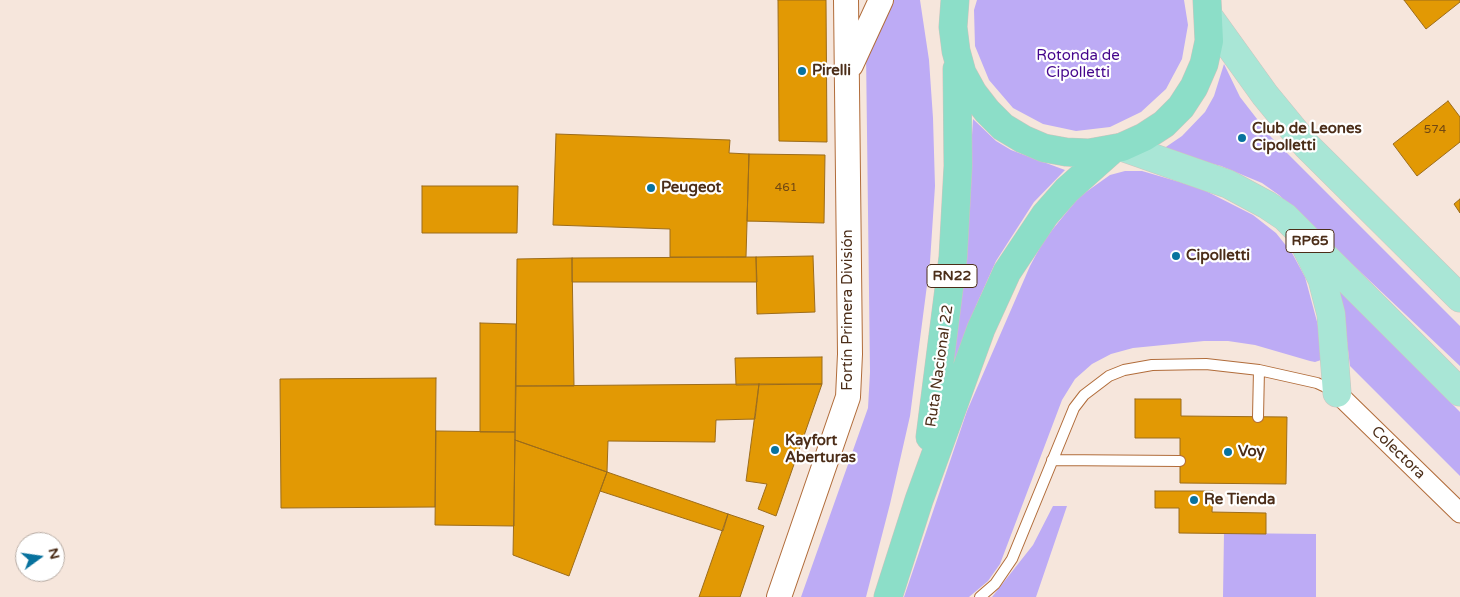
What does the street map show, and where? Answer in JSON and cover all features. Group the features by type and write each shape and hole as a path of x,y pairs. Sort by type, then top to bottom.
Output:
{"highway":[{"path":"946,0 954,39"},
{"name":"RN22","path":"955,0 954,39 962,73 973,93 987,112 1003,127 1023,139 1044,148 1089,154 1117,149 1144,137 1164,124 1181,107 1194,86 1204,64 1209,41 1208,5"},
{"name":"Ruta Nacional 22","path":"920,500 949,306 954,257 959,124 954,39"},
{"name":"Ruta Nacional 22","path":"888,597 920,500 981,329 1007,272 1045,215 1078,179 1117,149"}],"main road":[{"path":"1208,5 1264,94 1307,146 1460,298"},
{"name":"RP65","path":"1117,149 1228,184 1285,217 1460,392"},
{"path":"1285,217 1315,262 1327,296 1334,335 1337,393"}],"street":[{"name":"Fortín Primera División","path":"779,597 848,397 850,362 846,0"},
{"name":"Fortín Primera División","path":"848,71 881,0"},
{"name":"Colectora","path":"1337,393 1460,513"}],"lane":[{"path":"980,597 995,584 1012,559 1074,408 1084,395 1109,376 1138,367 1169,364 1206,364 1259,370 1317,383 1337,393"},
{"path":"1258,417 1259,370"},
{"path":"1052,460 1180,461"}],"green space":[{"path":"888,0 920,0 929,60 933,118 935,186 930,262 910,416 866,597 801,597 868,408 870,372 866,52"},
{"name":"Rotonda de Cipolletti","path":"977,0 1184,0 1188,25 1182,59 1166,89 1141,112 1110,127 1076,131 1043,124 1013,108 989,80 975,46 974,10"},
{"path":"1224,64 1240,97 1271,137 1460,326 1460,366 1279,195 1262,183 1221,166 1160,151 1182,136 1205,112 1214,96"},
{"path":"973,119 996,141 1011,150 1065,170 1034,202 996,261 976,306 948,386 968,200"},
{"path":"1125,171 1142,171 1200,188 1253,215 1276,233 1292,253 1305,277 1323,344 1321,360 1310,361 1255,345 1228,341 1204,341 1133,348 1111,354 1092,364 1075,379 1062,400 1000,564 988,581 969,597 904,597 967,411 1030,266 1044,240 1079,197 1110,175"},
{"path":"1333,283 1460,412 1460,476 1350,366 1344,317"},
{"path":"1053,506 1067,506 1036,597 992,597 1033,545"},
{"path":"1224,533 1316,534 1316,597 1223,597"}],"building":[{"name":"Pirelli","path":"778,0 826,0 827,142 779,141"},
{"path":"1404,0 1460,0 1460,2 1426,29"},
{"path":"1448,101 1460,117 1460,142 1417,176 1393,144"},
{"name":"Peugeot","path":"556,134 730,140 729,153 749,154 746,257 670,257 670,229 553,225"},
{"name":"Peugeot","path":"749,154 825,155 824,223 747,221"},
{"path":"422,186 518,186 517,233 422,233"},
{"path":"1460,199 1460,213 1454,204"},
{"path":"813,256 815,312 757,314 756,257"},
{"path":"756,257 757,282 572,282 572,258"},
{"path":"572,258 574,386 516,386 517,259"},
{"path":"480,323 516,324 515,432 480,432"},
{"path":"822,357 822,384 736,385 735,358"},
{"path":"436,378 435,507 281,508 280,379"},
{"name":"Kayfort Aberturas","path":"759,384 822,384 776,516 758,509 767,484 746,481"},
{"path":"759,384 755,419 716,420 715,442 608,441 607,472 515,440 516,386"},
{"path":"1135,399 1181,399 1181,416 1287,417 1286,484 1180,483 1180,438 1135,438"},
{"path":"436,431 515,432 514,526 435,525"},
{"path":"515,440 607,472 569,576 513,555"},
{"path":"607,472 728,514 723,531 600,491"},
{"path":"1155,491 1213,491 1212,512 1266,513 1266,534 1179,533 1179,508 1155,508"},
{"path":"728,514 764,526 740,597 699,597"}],"place":[{"name":"Pirelli","path":"802,71"},
{"name":"Club de Leones Cipolletti","path":"1242,138"},
{"name":"Peugeot","path":"651,188"},
{"name":"Cipolletti","path":"1176,256"},
{"name":"Kayfort Aberturas","path":"775,450"},
{"name":"Voy","path":"1228,452"},
{"name":"Re Tienda","path":"1194,500"}]}
